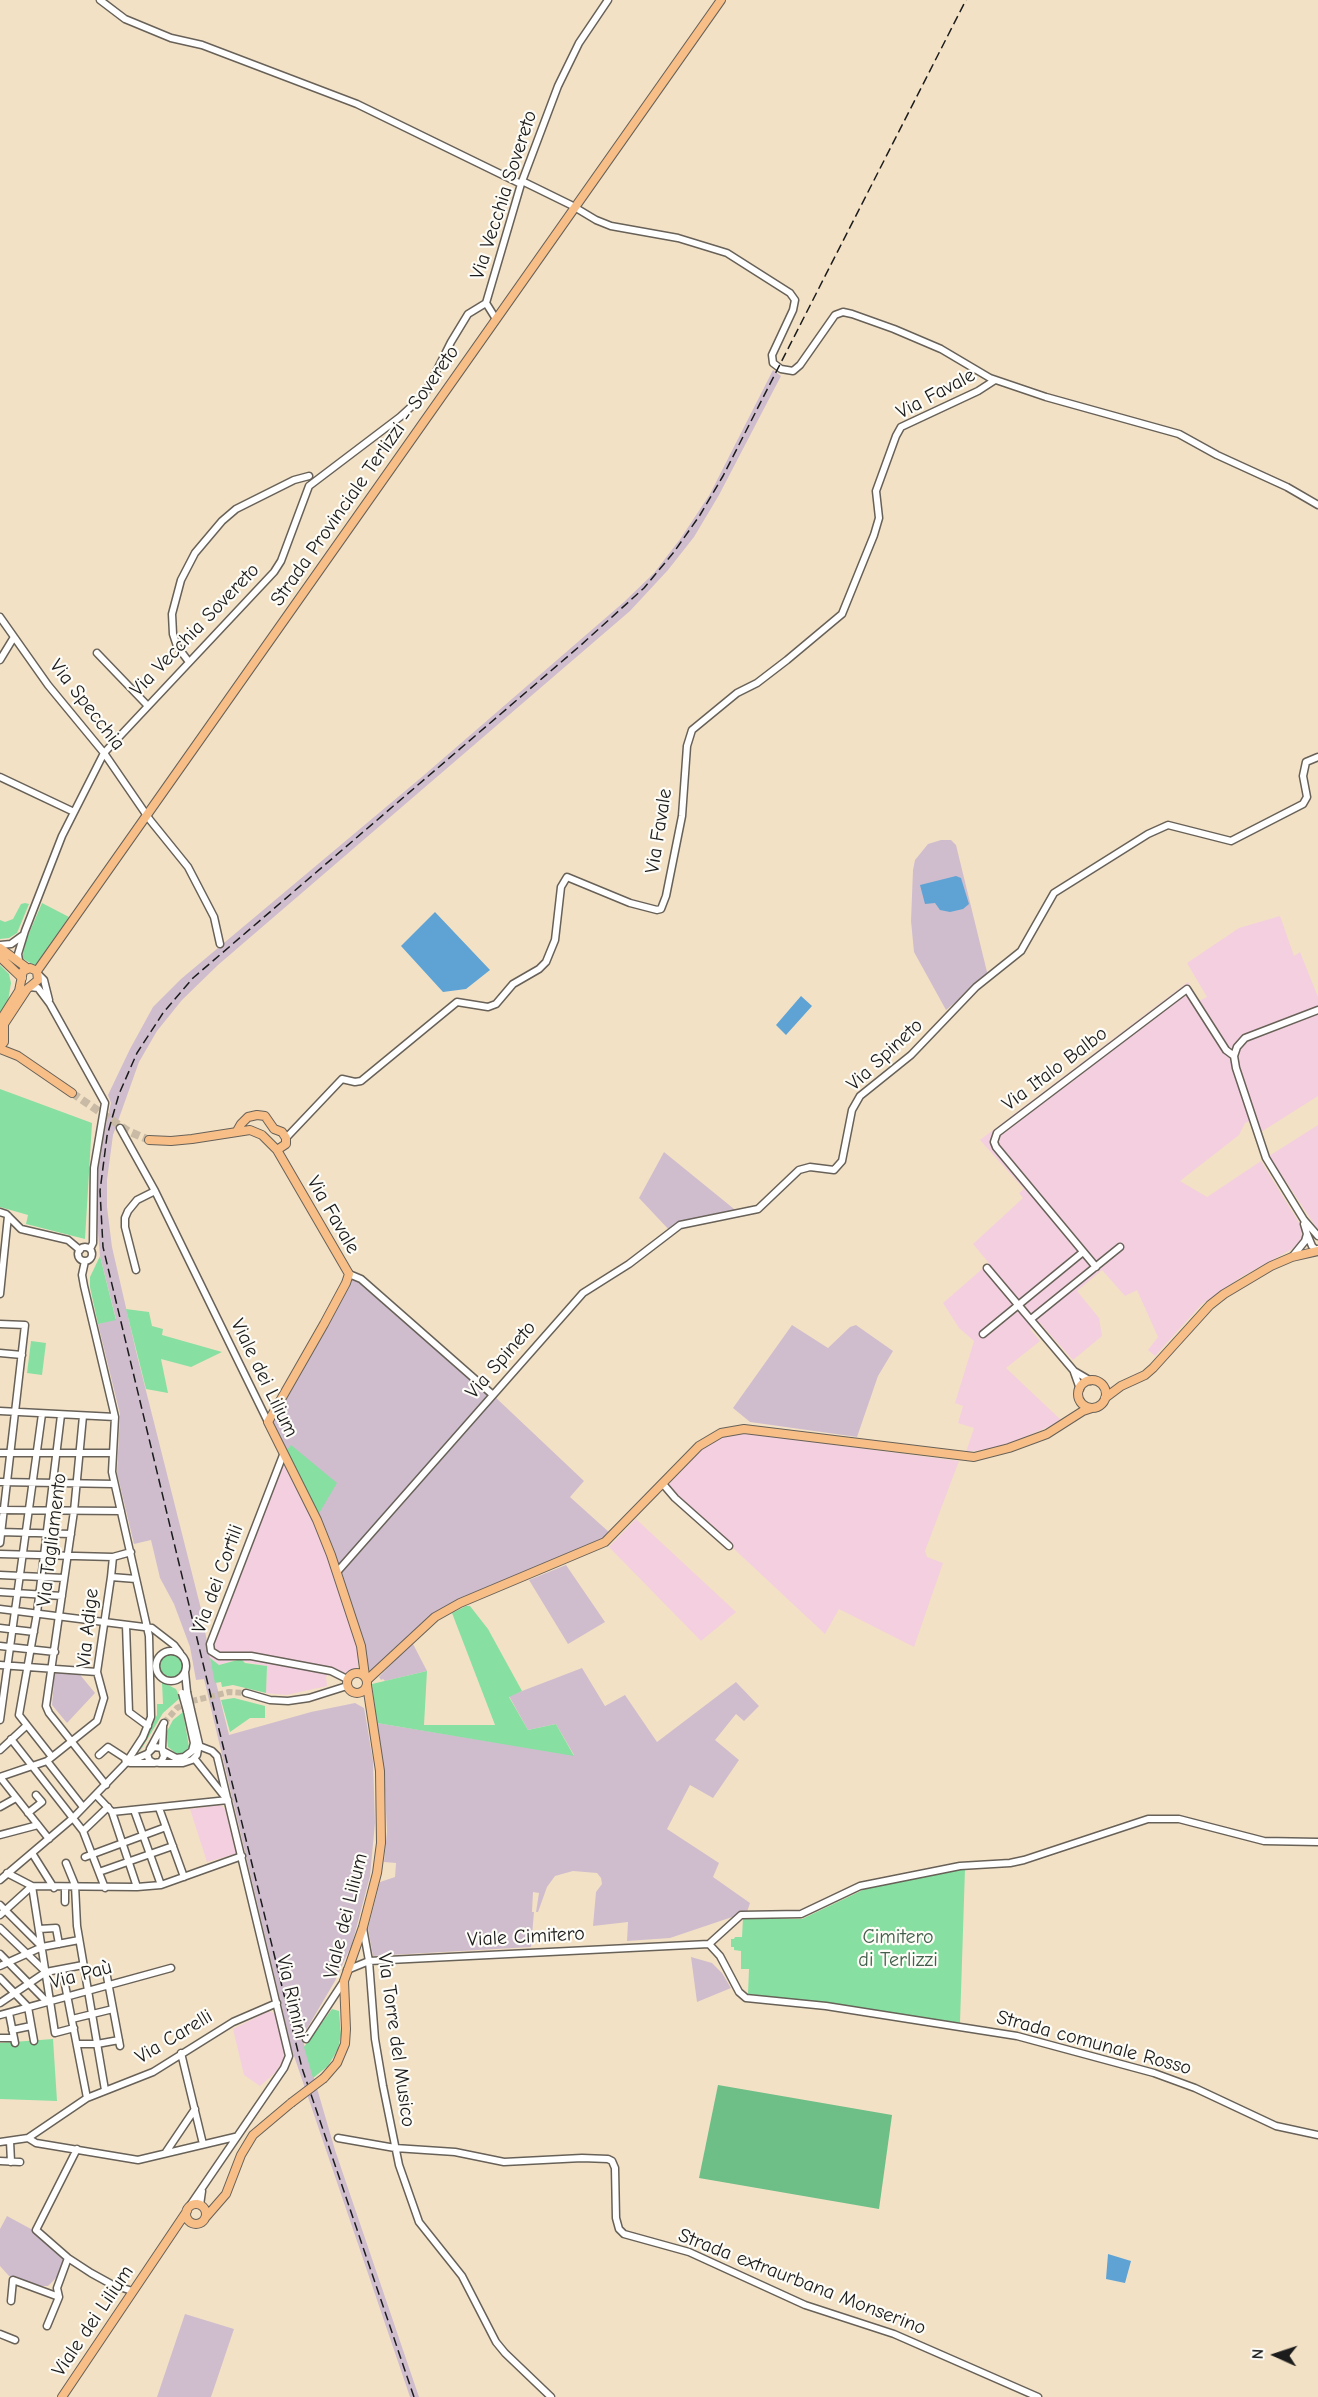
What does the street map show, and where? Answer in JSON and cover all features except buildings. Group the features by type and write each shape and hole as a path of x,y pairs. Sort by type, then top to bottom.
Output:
{"main road":[{"name":"Strada Provinciale Terlizzi - Sovereto","path":"1,1045 4,1024 28,988 36,982 38,973 147,814 721,0"},
{"path":"0,946 27,968 38,973"},
{"path":"0,957 22,979"},
{"path":"0,1021 18,993 23,971 27,968"},
{"path":"1,1045 72,1093"},
{"path":"149,1140 192,1140 237,1131 257,1132 277,1150 286,1144 286,1138 282,1132 274,1129 265,1116 248,1117 237,1131"},
{"name":"Via Favale","path":"268,1422 324,1324 349,1274 277,1150"},
{"path":"357,1693 363,1690 366,1680 422,1627 442,1612 605,1542 699,1446 711,1438 730,1430 755,1430 974,1457 1036,1439 1058,1429 1074,1417 1101,1405 1105,1398 1121,1386 1145,1375 1154,1368 1210,1305 1224,1294 1256,1273 1292,1257 1318,1250"},
{"path":"1074,1417 1083,1384 1091,1380 1102,1385 1121,1386"},
{"path":"1102,1385 1105,1398"},
{"path":"1079,1400 1084,1406 1092,1408"},
{"name":"Viale dei Lilium","path":"171,2234 181,2226 201,2223 224,2196 250,2140 261,2126 324,2078 337,2063 345,2044 344,1981 363,1927 376,1873 382,1824 380,1771 363,1650 317,1520 268,1422"},
{"path":"363,1650 356,1672 347,1682 350,1691 357,1693 370,1705"},
{"path":"356,1672 366,1680"},
{"path":"191,2223 187,2218 188,2209 215,2203 224,2196"},
{"path":"201,2206 206,2217"},
{"name":"Viale dei Lilium","path":"62,2397 188,2209"}],"street":[{"path":"100,0 124,19 171,38 202,45 357,104 611,226 678,238 727,253 790,293 795,300 793,310 772,355 773,363 782,369 793,370 800,365 835,315 843,312 894,329 941,349 956,360 995,380 1046,397 1179,434 1217,455 1287,487 1318,505"},
{"name":"Via Vecchia Sovereto","path":"19,961 18,954 25,931 60,843 104,753 278,567 309,486 400,417 425,394 468,314 486,303 522,183 564,71 579,43 608,0"},
{"path":"486,303 496,319"},
{"name":"Via Favale","path":"286,1138 342,1079 361,1081 457,1002 488,1007 496,1004 513,984 539,969 546,962 555,940 561,887 567,877 630,903 661,909 666,896 682,816 687,746 692,730 737,693 757,683 780,666 842,614 874,535 879,518 876,491 901,427 978,391 995,380"},
{"path":"189,662 177,646 173,634 172,614 181,580 195,553 222,521 236,509 294,480 309,476"},
{"name":"Via Specchia","path":"0,617 48,685 104,753 188,867 214,917 220,944"},
{"path":"0,660 14,638"},
{"path":"97,653 147,705"},
{"name":"Via Spineto","path":"337,1572 583,1293 629,1264 680,1225 758,1209 799,1170 810,1167 834,1170 842,1161 852,1110 860,1096 911,1055 976,987 1021,951 1054,893 1148,834 1168,825 1231,841 1303,804 1307,797 1303,776 1306,762 1318,756"},
{"path":"0,777 74,812"},
{"path":"0,946 15,942 25,931"},
{"path":"38,973 44,980 50,1004"},
{"path":"0,1880 73,1818 126,1763 148,1726 151,1712 148,1628 112,1472 115,1417 82,1275 85,1261 92,1257 90,1249 93,1243 94,1168 105,1105 50,1004 38,988 28,988"},
{"name":"Via Italo Balbo","path":"1095,1267 996,1147 994,1142 998,1133 1187,989 1226,1050 1234,1056"},
{"path":"1318,1010 1245,1038 1237,1047 1234,1056 1266,1158 1318,1242"},
{"name":"Viale dei Lilium","path":"120,1128 155,1191 268,1422"},
{"path":"136,1270 125,1227 125,1218 137,1200 155,1191"},
{"path":"0,1212 21,1228 68,1240 80,1250"},
{"path":"0,1294 8,1216"},
{"path":"1313,1234 1312,1246 1318,1250"},
{"path":"1292,1257 1313,1234"},
{"path":"80,1250 86,1247 90,1249"},
{"path":"1031,1319 1120,1247"},
{"path":"80,1250 80,1258 85,1261"},
{"path":"983,1334 1083,1252"},
{"path":"987,1268 1074,1371 1080,1389"},
{"path":"349,1274 361,1279 493,1395"},
{"path":"0,1324 25,1325 0,1543"},
{"path":"0,1353 22,1355"},
{"path":"1074,1371 1091,1380"},
{"path":"0,1411 115,1417"},
{"path":"0,1720 4,1665 10,1647 42,1414"},
{"path":"61,1414 32,1650 20,1714 83,1807"},
{"name":"Via Tagliamento","path":"83,1416 74,1511 47,1708 106,1785"},
{"path":"0,1454 113,1453"},
{"name":"Via dei Cortili","path":"283,1455 210,1644 211,1651 217,1656 251,1656 340,1673 347,1682"},
{"path":"0,1482 114,1484"},
{"path":"663,1484 675,1498 729,1546"},
{"path":"2,1510 121,1511"},
{"path":"1,1532 70,1534"},
{"path":"0,1554 113,1557 131,1552"},
{"name":"Via Adige","path":"0,1777 50,1759 97,1721 104,1698 97,1672 113,1557"},
{"path":"0,1575 64,1578"},
{"path":"111,1577 136,1579"},
{"path":"0,1592 62,1596"},
{"path":"0,1610 148,1628 155,1630 174,1645 186,1662 185,1693 199,1746 194,1758 182,1764 126,1763"},
{"path":"126,1625 129,1712 148,1726"},
{"path":"0,1628 34,1632"},
{"path":"0,1646 55,1653"},
{"path":"156,1668 157,1659 162,1653 171,1650 180,1653"},
{"path":"151,1662 162,1678 174,1681 185,1693"},
{"path":"4,1665 97,1672"},
{"path":"174,1681 185,1672"},
{"path":"246,1693 270,1700 288,1701 309,1698 347,1682"},
{"path":"126,1763 157,1746 176,1758 184,1757 192,1751 194,1743 189,1711"},
{"path":"164,1723 164,1758 156,1763 149,1760 148,1752 164,1723"},
{"path":"0,1750 26,1726"},
{"path":"12,1740 83,1831 105,1888"},
{"name":"Via Rimini","path":"188,2209 288,2061 277,2003 216,1754 199,1746"},
{"path":"99,1755 108,1747 125,1758 126,1763"},
{"name":"Via Rimini","path":"194,1758 228,1800"},
{"path":"0,1777 49,1839"},
{"path":"0,1792 10,1789"},
{"path":"28,1813 42,1802 36,1795"},
{"path":"96,1795 110,1809 136,1887"},
{"path":"0,1807 16,1798"},
{"path":"83,1831 110,1809 134,1810 228,1800"},
{"path":"159,1808 184,1877"},
{"path":"134,1810 161,1885"},
{"path":"709,1944 738,1917 748,1914 801,1914 860,1887 960,1866 1017,1861 1157,1818 1179,1819 1264,1841 1318,1842"},
{"path":"0,1835 38,1825"},
{"path":"85,1857 166,1827"},
{"path":"99,1872 173,1846"},
{"path":"32,1852 54,1888"},
{"path":"7,1873 32,1886 136,1887 161,1885 242,1856"},
{"path":"66,1863 75,1888 77,1926 105,2090"},
{"path":"3,1913 32,1886"},
{"path":"32,1886 46,1972 48,2002 55,2033 74,2028"},
{"path":"65,1888 65,1902"},
{"path":"0,1905 3,1913 42,1947"},
{"name":"Via Torre del Musico","path":"363,1927 369,1961 375,2039 395,2148 419,2222 462,2276 496,2342 551,2397"},
{"path":"0,1928 46,1972"},
{"path":"39,1929 56,1928 59,1944"},
{"path":"0,1966 42,1947 80,1940"},
{"name":"Viale Cimitero","path":"347,1971 369,1961 709,1944"},
{"name":"Strada comunale Rosso","path":"709,1944 720,1956 739,1992 746,1998 826,2006 1017,2036 1154,2073 1195,2088 1276,2126 1318,2135"},
{"path":"0,1954 48,2002"},
{"path":"0,2003 46,1972 84,1965"},
{"path":"77,2044 119,2043 105,1966"},
{"name":"Via Paù","path":"0,2015 171,1968"},
{"path":"62,1969 87,2098"},
{"path":"0,1977 28,2007 34,2041"},
{"path":"306,2039 344,1981"},
{"name":"Via Carelli","path":"28,2138 87,2098 153,2072 233,2022 277,2003"},
{"path":"72,2019 113,2009"},
{"path":"9,2013 14,2037"},
{"path":"0,2038 14,2037 31,2026"},
{"path":"181,2054 203,2144"},
{"path":"166,2152 195,2109"},
{"path":"0,2142 28,2138 36,2143 138,2160 236,2138"},
{"path":"338,2138 395,2148"},
{"path":"10,2141 11,2162"},
{"name":"Strada extraurbana Monserino","path":"395,2148 455,2152 504,2162 608,2159 612,2161 615,2168 616,2218 619,2229 624,2234 689,2252 805,2304 894,2334 1038,2397"},
{"path":"77,2149 36,2230 68,2258 111,2284 132,2291"},
{"path":"0,2161 20,2162"},
{"name":"Via Rimini","path":"201,2206 201,2194 207,2180"},
{"path":"47,2326 58,2297 57,2288 68,2258"},
{"path":"11,2301 13,2280 58,2297"},
{"path":"0,2334 15,2340"}],"shaded area":[{"path":"773,370 781,376 719,495 694,537 668,570 630,611 218,965 182,1000 157,1031 139,1062 113,1135 107,1180 107,1207 112,1247 202,1613 209,1654 229,1735 311,1712 355,1703 364,1708 373,1761 375,1823 370,1876 352,1944 335,1981 302,2037 335,2150 419,2397 410,2397 292,2050 204,1679 196,1680 190,1647 174,1604 160,1578 151,1540 134,1544 117,1473 120,1414 98,1324 116,1319 100,1256 96,1211 98,1159 111,1103 108,1095 153,1007 181,979 423,776 624,602 654,573 710,494"},
{"path":"951,840 956,845 988,976 946,1010 914,952 911,921 915,860 928,844"},
{"path":"1280,916 1294,956 1300,952 1318,997 1318,1096 1261,1132 1256,1119 1245,1123 1239,1135 1180,1181 1207,1197 1261,1161 1303,1229 1301,1242 1241,1277 1202,1304 1155,1356 1148,1350 1158,1337 1137,1290 1125,1296 1102,1270 1077,1291 1099,1318 1102,1336 1073,1360 1039,1322 1030,1329 1040,1341 1006,1368 1062,1421 1013,1442 990,1449 966,1452 974,1428 958,1423 963,1406 955,1403 974,1341 959,1328 943,1303 989,1263 973,1244 1023,1198 1019,1193 1024,1189 980,1140 1188,982 1199,1001 1207,997 1187,963 1239,928"},
{"path":"1318,1125 1318,1230 1269,1156"},
{"path":"664,1152 739,1213 680,1225 671,1232 639,1198"},
{"path":"349,1274 355,1276 493,1395 584,1481 570,1497 610,1533 610,1539 449,1608 370,1673 363,1642 331,1555 268,1422"},
{"path":"792,1325 828,1348 850,1327 856,1325 893,1351 878,1376 857,1437 750,1422 733,1408"},
{"path":"745,1433 959,1461 925,1551 927,1557 943,1563 914,1647 839,1609 825,1634 671,1490 668,1485 704,1447 725,1436"},
{"path":"283,1455 317,1520 363,1650 356,1672 347,1679 331,1671 326,1677 327,1686 286,1695 266,1693 267,1666 235,1660 219,1665 210,1658 210,1647"},
{"path":"636,1519 736,1612 701,1641 609,1547"},
{"path":"566,1565 605,1622 568,1644 529,1580"},
{"path":"412,1642 427,1671 381,1680 379,1677"},
{"path":"582,1668 605,1706 625,1695 657,1742 736,1682 759,1706 744,1721 736,1714 715,1740 739,1760 713,1798 690,1785 667,1829 719,1863 713,1877 750,1903 747,1912 670,1938 627,1941 628,1922 593,1926 596,1892 602,1884 601,1878 597,1873 573,1871 555,1876 547,1887 538,1912 536,1912 539,1893 533,1892 531,1947 373,1956 368,1928 380,1882 395,1877 396,1863 384,1862 387,1831 384,1769 377,1723 574,1755 556,1724 528,1730 509,1696"},
{"path":"55,1670 77,1671 95,1693 67,1723 52,1705"},
{"path":"220,1805 225,1809 236,1854 207,1862 190,1809"},
{"path":"691,1957 712,1963 722,1973 731,1988 697,2002"},
{"path":"269,2011 275,2014 285,2057 276,2072 260,2086 244,2075 233,2029"},
{"path":"7,2216 31,2229 64,2258 57,2277 48,2286 39,2286 9,2276 0,2266 0,2229"},
{"path":"185,2314 234,2329 211,2397 157,2397"}],"green space":[{"path":"42,903 69,917 35,966 22,958 27,938"},
{"path":"21,904 29,904 17,933 9,938 0,939 0,920 5,922 13,919"},
{"path":"0,965 9,974 11,983 8,1001 0,1013"},
{"path":"0,1089 92,1123 85,1239 26,1224 28,1215 0,1207"},
{"path":"100,1256 116,1320 98,1324 90,1277"},
{"path":"126,1309 149,1312 152,1326 163,1329 162,1335 222,1352 191,1367 161,1359 168,1393 146,1389"},
{"path":"31,1341 46,1343 42,1375 27,1373"},
{"path":"291,1445 337,1483 318,1515 286,1451"},
{"path":"470,1606 488,1629 522,1691 509,1697 528,1730 556,1724 574,1756 377,1723 372,1684 427,1671 424,1725 495,1725 452,1613"},
{"path":"167,1655 175,1655 182,1662 182,1670 175,1677 167,1677 160,1670 160,1662"},
{"path":"210,1658 219,1665 241,1659 245,1663 267,1666 266,1693 233,1685 222,1687 221,1682 215,1683"},
{"path":"162,1682 176,1689 180,1698 163,1713 139,1753 157,1715 157,1704 163,1704"},
{"path":"234,1698 265,1706 265,1718 250,1718 230,1732 221,1700"},
{"path":"183,1712 189,1747 184,1753 177,1754 168,1747 166,1733 173,1720"},
{"name":"Cimitero di Terlizzi","path":"965,1869 960,2023 748,1994 749,1969 741,1969 741,1951 731,1947 731,1939 742,1937 743,1918 802,1919 865,1889"},
{"path":"332,2009 339,2011 341,2035 338,2049 328,2066 313,2078 304,2047"},
{"path":"53,2039 57,2101 0,2099 0,2043"},
{"path":"718,2085 892,2115 879,2209 699,2178"}],"water":[{"path":"956,876 961,878 969,904 963,909 950,912 940,910 935,903 925,904 920,885"},
{"path":"435,912 490,970 466,989 443,992 401,946"},
{"path":"801,996 812,1006 786,1035 776,1025"},
{"path":"1108,2254 1131,2261 1125,2283 1106,2279"}],"tunnel":[{"path":"72,1093 128,1131 149,1140"},
{"path":"164,1723 177,1708 188,1702 229,1692 246,1693"}],"railway":[{"path":"414,2397 302,2068 213,1705 103,1247 100,1191 107,1136 119,1094 137,1053 163,1013 193,978 581,645 644,588 674,552 700,515 723,476 966,0"}]}
